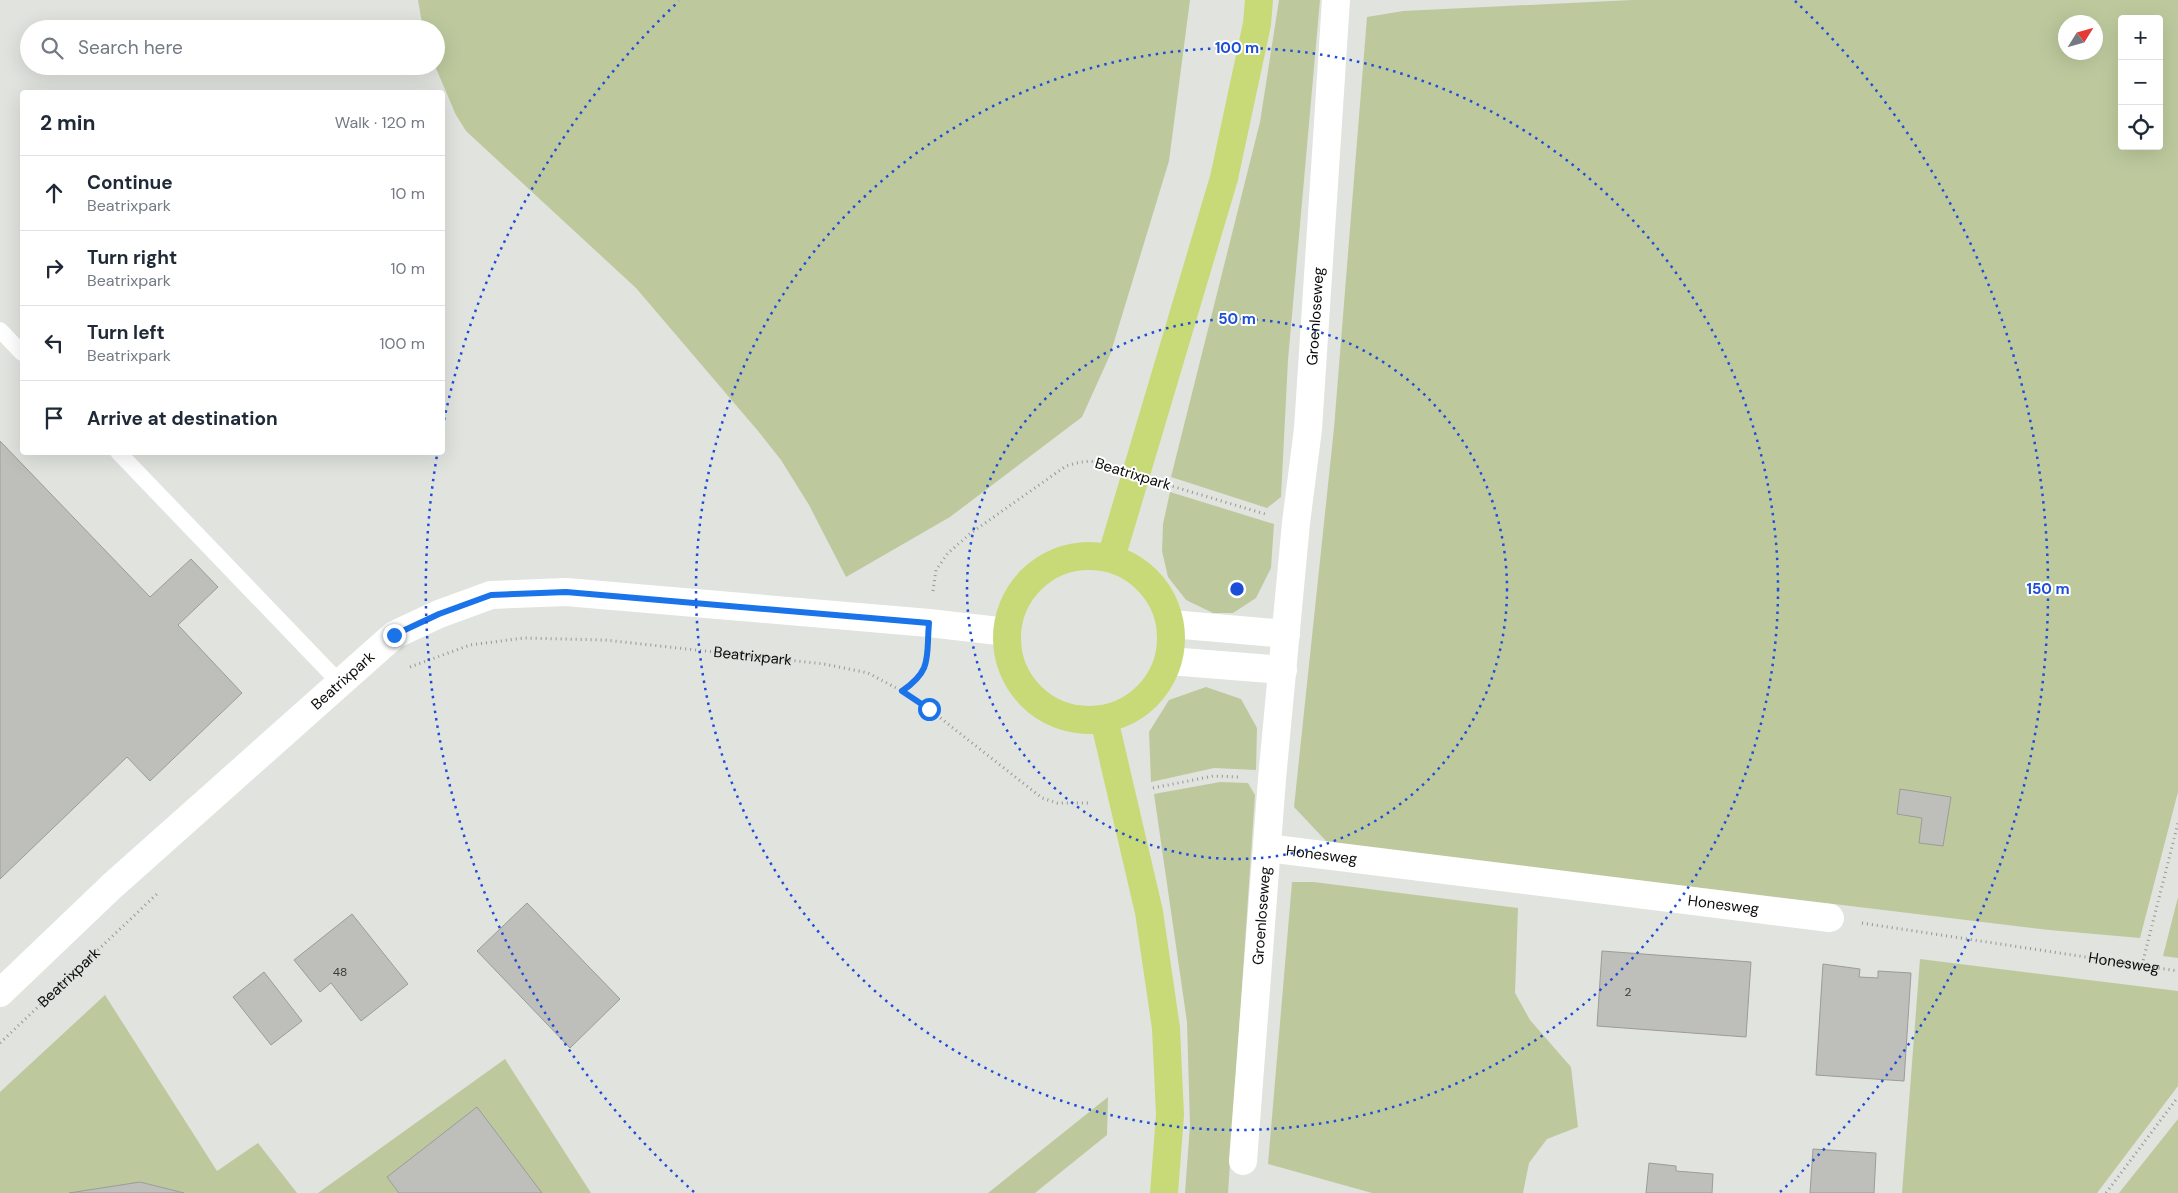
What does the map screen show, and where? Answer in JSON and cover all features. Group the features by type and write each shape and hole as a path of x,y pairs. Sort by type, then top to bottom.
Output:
{"main road":[{"path":"1112,558 1224,178 1257,24 1259,0"},
{"path":"1091,555 1112,558 1133,568 1151,582 1164,602 1170,624 1172,643 1162,678 1151,693 1138,705 1122,714 1104,719 1083,720 1062,716 1043,706 1032,697 1015,674 1008,653 1007,632 1011,612 1020,593 1033,577 1051,565 1070,558 1091,555"},
{"path":"1104,719 1149,912 1166,1028 1170,1115 1164,1193"}],"street":[{"name":"Groenloseweg","path":"1243,1161 1272,780 1296,524 1308,429 1336,0"},
{"name":"Beatrixpark","path":"0,994 112,886 394,635 439,614 491,595 566,592 929,623 1007,632"},
{"path":"1170,624 1286,634"},
{"path":"1168,661 1283,670"},
{"name":"Honesweg","path":"1267,848 1830,918"}],"lane":[{"path":"0,330 20,352"},
{"path":"121,455 339,682"}],"path":[{"name":"Beatrixpark","path":"902,691 915,682 925,669 936,570 948,553 1066,466 1080,461 1098,461 1136,475 1296,524"},
{"name":"Beatrixpark","path":"402,670 470,645 524,638 605,640 824,664 868,673 902,691 929,709 1042,798 1057,803 1092,803 1120,794 1213,776 1272,780"},
{"path":"2142,965 2178,823"},
{"name":"Beatrixpark","path":"0,1043 160,890"},
{"name":"Honesweg","path":"1830,918 2178,971"},
{"path":"2106,1193 2178,1097"}],"green space":[{"path":"418,0 1190,0 1169,161 1110,355 1082,417 950,517 846,577 809,505 781,460 758,431 636,288 466,131 456,115 439,75 445,75 445,20 421,20"},
{"path":"1279,0 1320,0 1288,360 1281,497 1267,508 1171,477 1260,122"},
{"path":"1632,0 2178,0 2178,792 2140,938 2049,930 1328,843 1294,807 1334,428 1367,17 1403,11"},
{"path":"1170,492 1274,524 1271,568 1256,598 1233,613 1213,613 1186,600 1168,577 1162,551 1163,524"},
{"path":"1206,687 1241,699 1257,728 1256,770 1214,768 1151,782 1149,732 1169,700"},
{"path":"1220,782 1248,783 1255,795 1228,1193 1185,1193 1190,1125 1187,1022 1154,794"},
{"path":"1292,882 1314,882 1518,908 1515,993 1530,1020 1571,1067 1578,1127 1547,1139 1529,1163 1523,1193 1372,1193 1268,1164"},
{"path":"2178,897 2178,958 2163,956"},
{"path":"1920,959 2178,991 2178,1086 2097,1193 1902,1193"},
{"path":"105,995 217,1171 258,1143 297,1193 0,1193 0,1092"},
{"path":"505,1059 591,1193 318,1193"},
{"path":"1108,1097 1107,1135 1035,1193 988,1193"},
{"path":"2178,1119 2178,1193 2119,1193"}],"building":[{"path":"0,441 150,597 191,559 218,587 178,625 242,693 150,781 127,757 0,879"},
{"path":"1900,789 1951,797 1943,846 1919,843 1922,818 1897,814"},
{"path":"527,903 620,999 570,1048 477,951"},
{"path":"352,914 408,984 361,1021 331,983 320,992 294,960"},
{"path":"1602,951 1751,962 1746,1037 1597,1026"},
{"path":"1823,964 1860,969 1859,977 1878,978 1878,971 1911,973 1904,1081 1816,1075"},
{"path":"264,972 302,1021 271,1045 233,997"},
{"path":"477,1107 542,1193 399,1193 387,1177"},
{"path":"1813,1149 1876,1153 1874,1193 1810,1193"},
{"path":"1649,1163 1676,1166 1676,1171 1713,1174 1712,1193 1646,1193"},
{"path":"140,1182 184,1193 69,1193"}],"route":[{"path":"394,635 439,614 491,595 566,592 929,623 925,669 915,682 902,691 929,709"}]}
